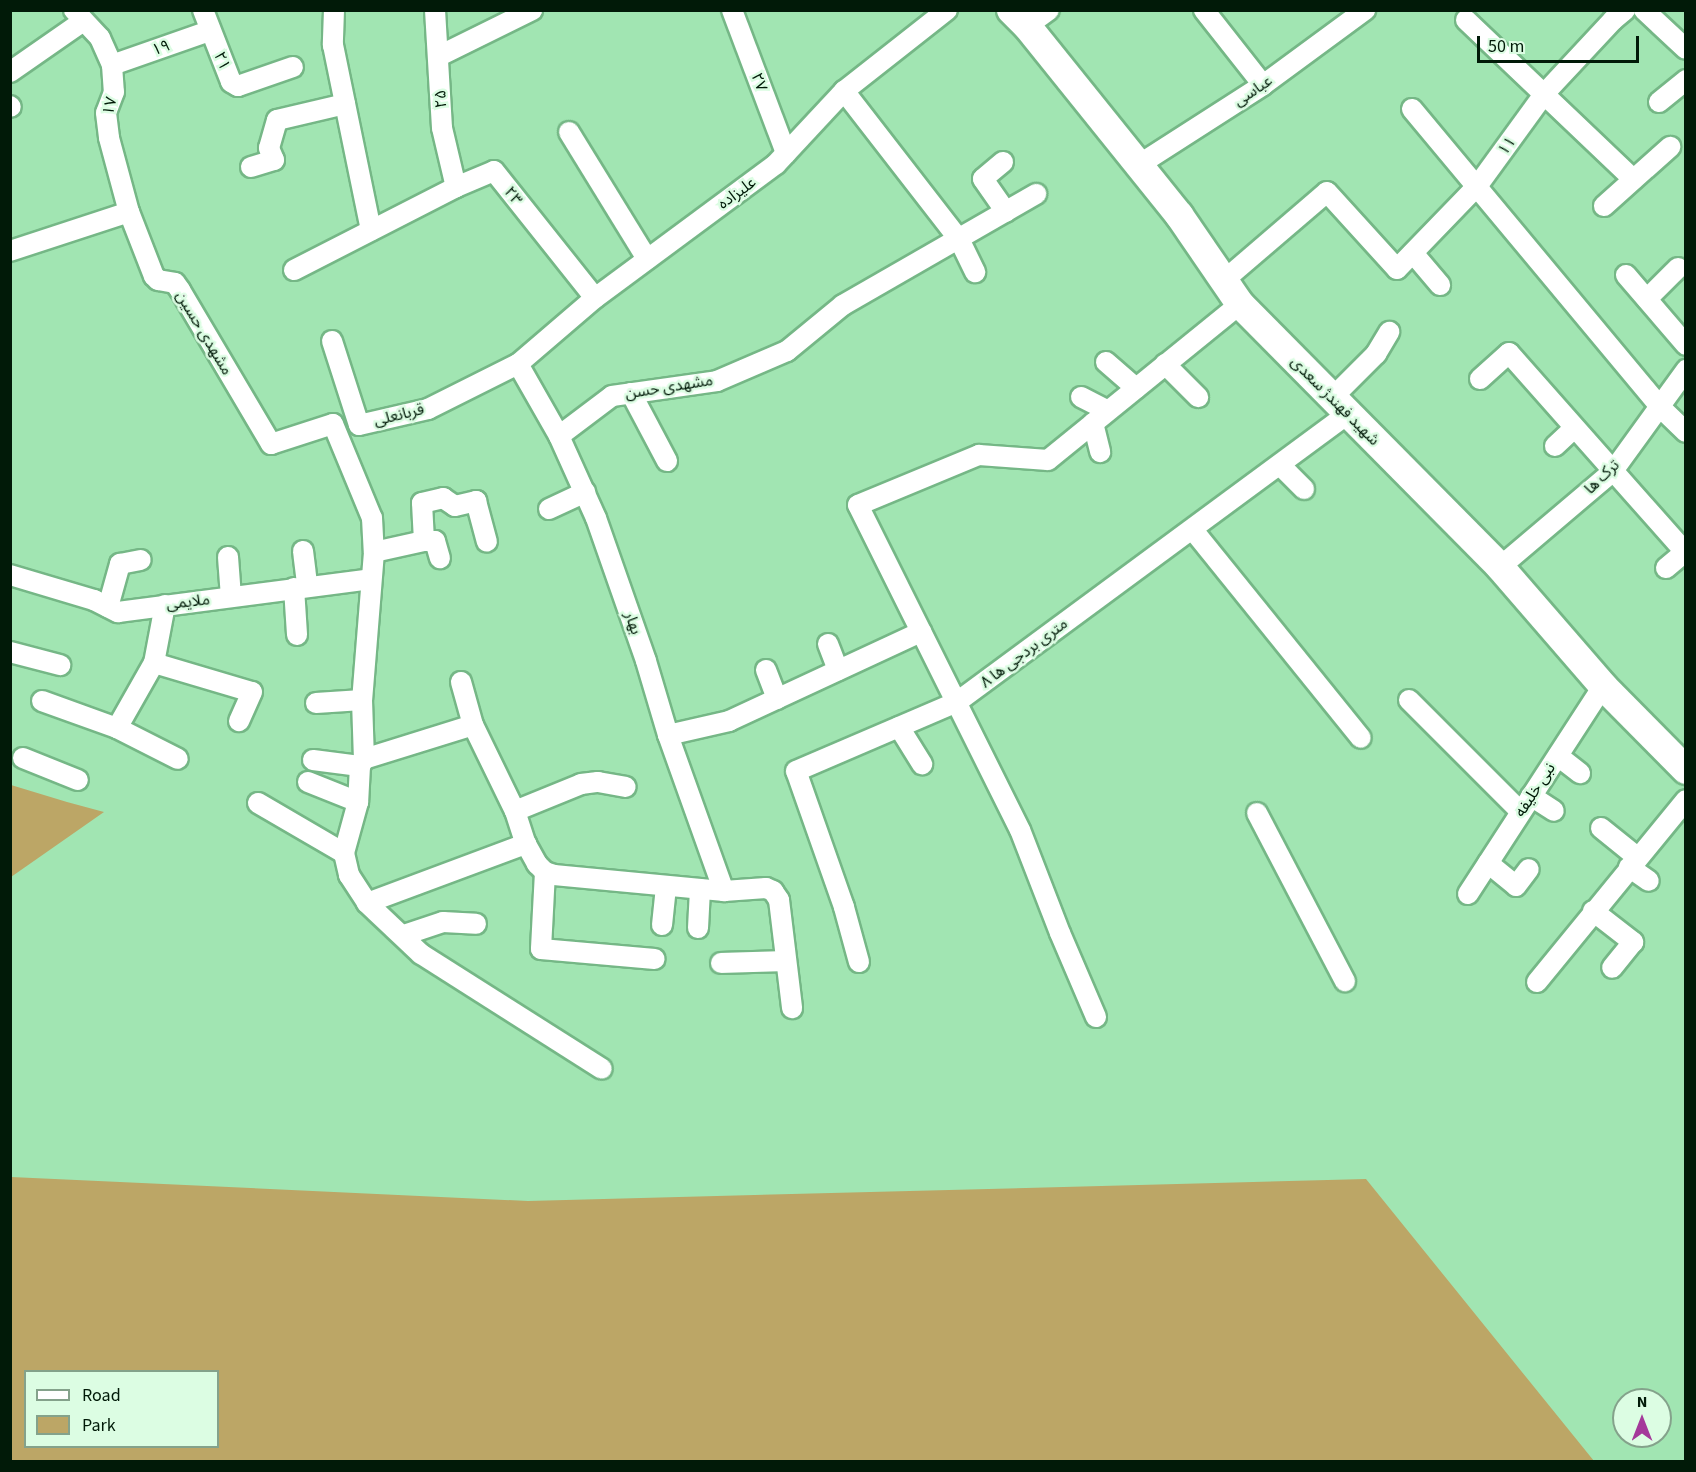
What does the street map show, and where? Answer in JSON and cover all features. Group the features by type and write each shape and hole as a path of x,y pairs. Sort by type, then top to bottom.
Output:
{"street":[{"name":"۲۱","path":"203,10 209,32 231,82 238,86 293,68"},
{"path":"334,10 333,45 371,230"},
{"name":"۲۵","path":"435,10 442,128 456,187"},
{"path":"439,56 532,10"},
{"name":"۲۷","path":"732,10 786,153"},
{"name":"علیزاده","path":"518,364 595,298 776,164 844,91 947,10"},
{"path":"1204,10 1263,85"},
{"name":"عباسی","path":"1137,165 1263,85 1365,10"},
{"path":"1644,10 1686,49"},
{"name":"۱۱","path":"1222,282 1327,192 1397,268 1478,185 1544,94 1614,14"},
{"path":"10,72 78,16"},
{"name":"۱۷","path":"78,16 100,38 112,65 114,92 106,113 114,159 129,212"},
{"name":"شهید فهندژ سعدی","path":"1029,16 1137,165 1179,214 1222,282 1240,304 1500,567 1603,686 1686,770"},
{"path":"1466,20 1633,179"},
{"name":"۱۹","path":"112,65 209,32"},
{"path":"1659,102 1686,80"},
{"path":"844,91 959,239 975,272"},
{"path":"251,167 274,160 269,148 277,120 345,104"},
{"path":"1412,109 1478,185 1660,407 1686,432"},
{"path":"569,132 647,259"},
{"path":"1604,206 1670,147"},
{"path":"1003,162 983,179 1006,212"},
{"name":"۲۳","path":"294,270 456,187 494,171 595,298"},
{"name":"مشهدی حسن","path":"559,436 612,396 717,381 787,351 843,305 1036,194"},
{"path":"10,251 129,212"},
{"name":"مشهدی حسین","path":"129,212 154,276 158,280 175,283 180,290 271,444 333,424 372,518 374,552"},
{"path":"1413,253 1440,285"},
{"path":"1647,299 1678,268"},
{"path":"1626,275 1686,345"},
{"path":"1096,1017 1020,830 858,505 979,455 1048,460 1240,304"},
{"name":"۸ متری بردجی ها","path":"860,962 844,907 796,771 957,702 1281,465 1340,407 1389,332"},
{"name":"قربانعلی","path":"332,341 359,425 428,409 518,364"},
{"path":"1480,379 1509,352 1685,553 1666,568"},
{"path":"1106,362 1136,388"},
{"name":"بهار","path":"518,364 559,436 596,518 646,661 668,735 724,891"},
{"path":"1165,364 1198,397"},
{"name":"ترک ها","path":"1500,567 1613,471 1686,370"},
{"path":"631,393 667,461"},
{"path":"1080,397 1108,411"},
{"path":"1093,423 1100,452"},
{"path":"1555,446 1574,428"},
{"path":"1281,465 1304,489"},
{"path":"549,509 585,492"},
{"path":"424,541 422,503 442,498 455,506 476,501 487,542"},
{"path":"1193,530 1361,738"},
{"path":"440,558 435,541 424,541 374,552 362,700 362,762 358,802 344,853 349,875 367,903 422,954 602,1069"},
{"path":"297,635 303,551"},
{"path":"228,556 231,597"},
{"path":"108,607 120,564 141,561"},
{"name":"ملایمی","path":"10,575 94,600 118,612 371,579"},
{"path":"117,728 154,663 165,605"},
{"path":"668,735 729,721 921,632"},
{"path":"828,644 838,670"},
{"path":"10,652 60,665"},
{"path":"154,663 252,692 239,721"},
{"path":"766,670 777,699"},
{"path":"460,682 473,725 515,811 526,844 545,872 541,949 655,959"},
{"name":"نبی خلیفه","path":"1468,894 1603,686"},
{"path":"316,703 362,700"},
{"path":"1409,700 1526,804 1554,811"},
{"path":"42,701 117,728 178,759"},
{"path":"314,760 362,762 473,725"},
{"path":"898,727 921,764"},
{"path":"1558,756 1580,773"},
{"path":"22,758 78,780"},
{"path":"308,782 358,802"},
{"path":"515,811 581,784 598,782 626,787"},
{"path":"1537,982 1686,800"},
{"path":"258,803 344,853"},
{"path":"1257,813 1345,981"},
{"path":"1601,828 1649,881"},
{"path":"367,903 526,844"},
{"path":"1488,863 1516,886 1529,869"},
{"path":"545,872 699,889 724,891 766,888 773,891 778,900 792,1008"},
{"path":"662,925 666,886"},
{"path":"698,928 699,889"},
{"path":"1593,912 1633,942 1612,968"},
{"path":"404,935 442,922 476,924"},
{"path":"721,963 785,961"}],"green space":[{"path":"11,785 67,802 104,812 11,877"},
{"path":"11,1177 528,1201 1366,1179 1594,1461 11,1461"}]}
